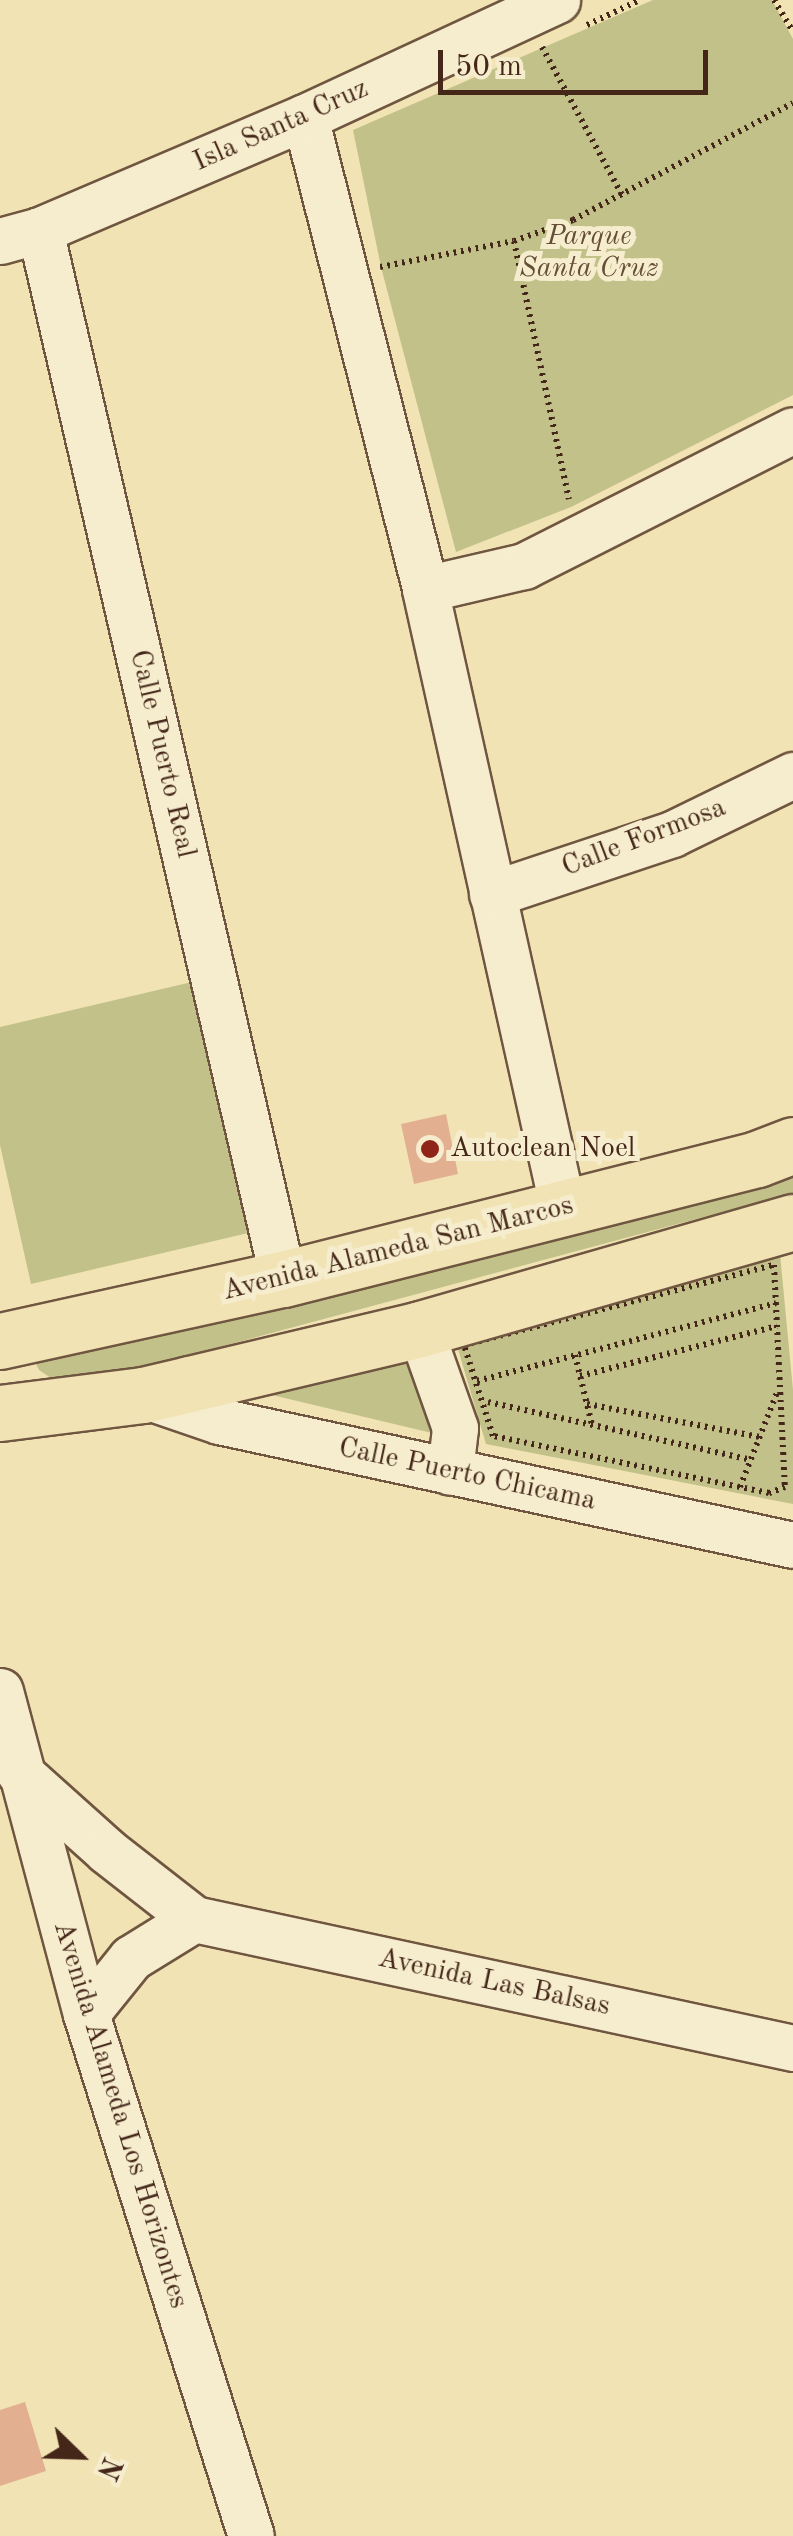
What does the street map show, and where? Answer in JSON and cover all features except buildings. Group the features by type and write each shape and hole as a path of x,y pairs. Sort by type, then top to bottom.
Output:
{"main road":[{"name":"Avenida Alameda San Marcos","path":"0,1341 283,1279 757,1160 793,1145"},
{"path":"0,1413 143,1396 442,1337 793,1222"}],"street":[{"name":"Isla Santa Cruz","path":"20,235 305,117 542,7"},
{"path":"305,117 425,589 563,1209"},
{"name":"Calle Puerto Real","path":"20,235 283,1279"},
{"path":"425,589 524,566 793,430"},
{"name":"Calle Formosa","path":"492,894 672,834 793,775"},
{"path":"442,1337 455,1428 450,1472"},
{"name":"Calle Puerto Chicama","path":"143,1396 219,1422 793,1545"},
{"name":"Avenida Alameda Los Horizontes","path":"0,1691 18,1772 86,2014 251,2536"},
{"name":"Avenida Las Balsas","path":"18,1772 107,1852 194,1919 793,2048"},
{"path":"86,2014 131,1958 194,1919"}],"path":[{"path":"774,0 793,32"},
{"path":"542,7 622,195"},
{"path":"346,277 514,241 622,195 793,103"},
{"path":"514,241 572,510"},
{"path":"442,1337 774,1264 785,1488 769,1492 740,1487 492,1436"},
{"path":"476,1382 776,1303"},
{"path":"580,1376 777,1326"},
{"path":"576,1356 592,1425"},
{"path":"740,1487 780,1384"},
{"path":"481,1400 751,1460"},
{"path":"587,1404 760,1437"}],"green space":[{"name":"Parque Santa Cruz","path":"653,0 772,0 793,39 793,395 571,507 456,552 381,267 353,130"},
{"path":"192,982 248,1233 31,1284 0,1145 0,1027"},
{"path":"793,1154 793,1193 156,1364 54,1380 39,1370 34,1360"},
{"path":"780,1254 793,1390 793,1504 486,1444 455,1339"},
{"path":"407,1357 432,1433 247,1389"}],"place":[{"name":"Autoclean Noel","path":"430,1149"}]}
